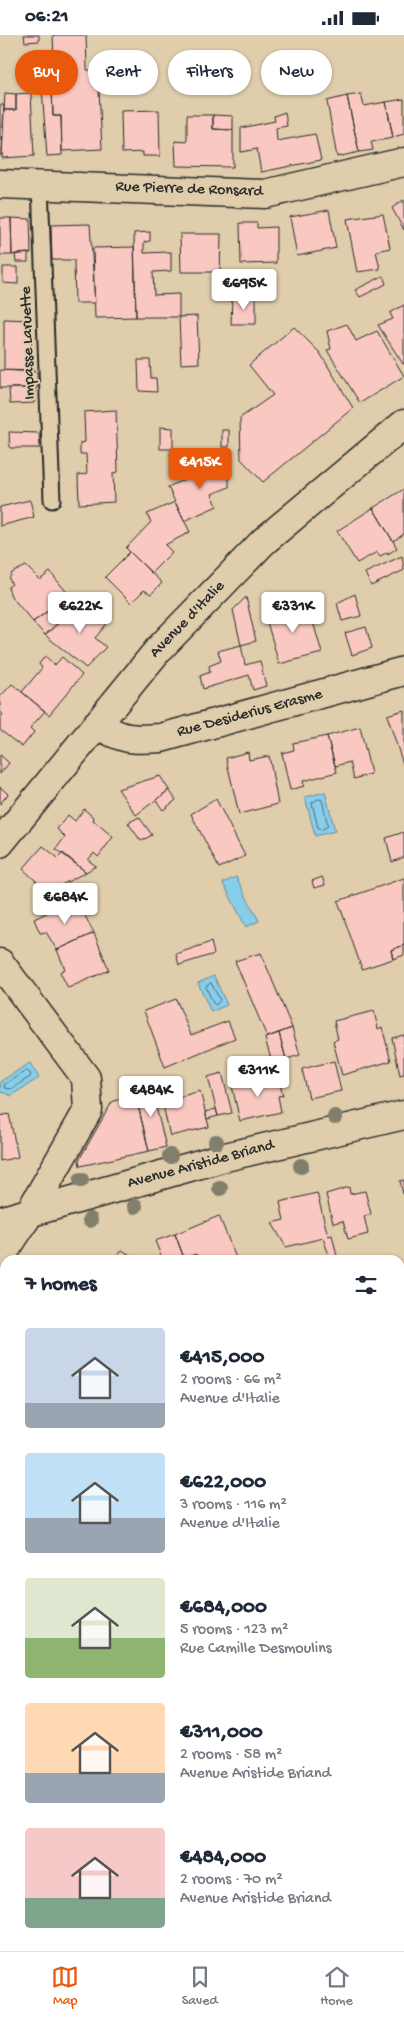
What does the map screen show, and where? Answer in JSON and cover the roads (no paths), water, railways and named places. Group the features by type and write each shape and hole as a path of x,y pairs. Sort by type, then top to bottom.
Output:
{"street":[{"name":"Rue Pierre de Ronsard","path":"0,184 265,194 404,162"},
{"name":"Avenue d'Italie","path":"0,843 158,650 264,541 404,424"},
{"name":"Rue Desiderius Erasme","path":"97,724 111,732 133,740 161,738 404,671"},
{"path":"0,963 86,1077 88,1110 29,1214 2,1255"},
{"name":"Avenue Aristide Briand","path":"0,1221 221,1158 404,1115"}],"lane":[{"name":"Impasse Laruette","path":"40,185 52,500"}],"water":[{"path":"325,792 335,831 315,836 305,797"},
{"path":"236,877 259,921 246,927 223,883"},
{"path":"214,976 227,1005 211,1012 198,983"},
{"path":"30,1063 39,1078 10,1096 0,1092 1,1081"}]}
